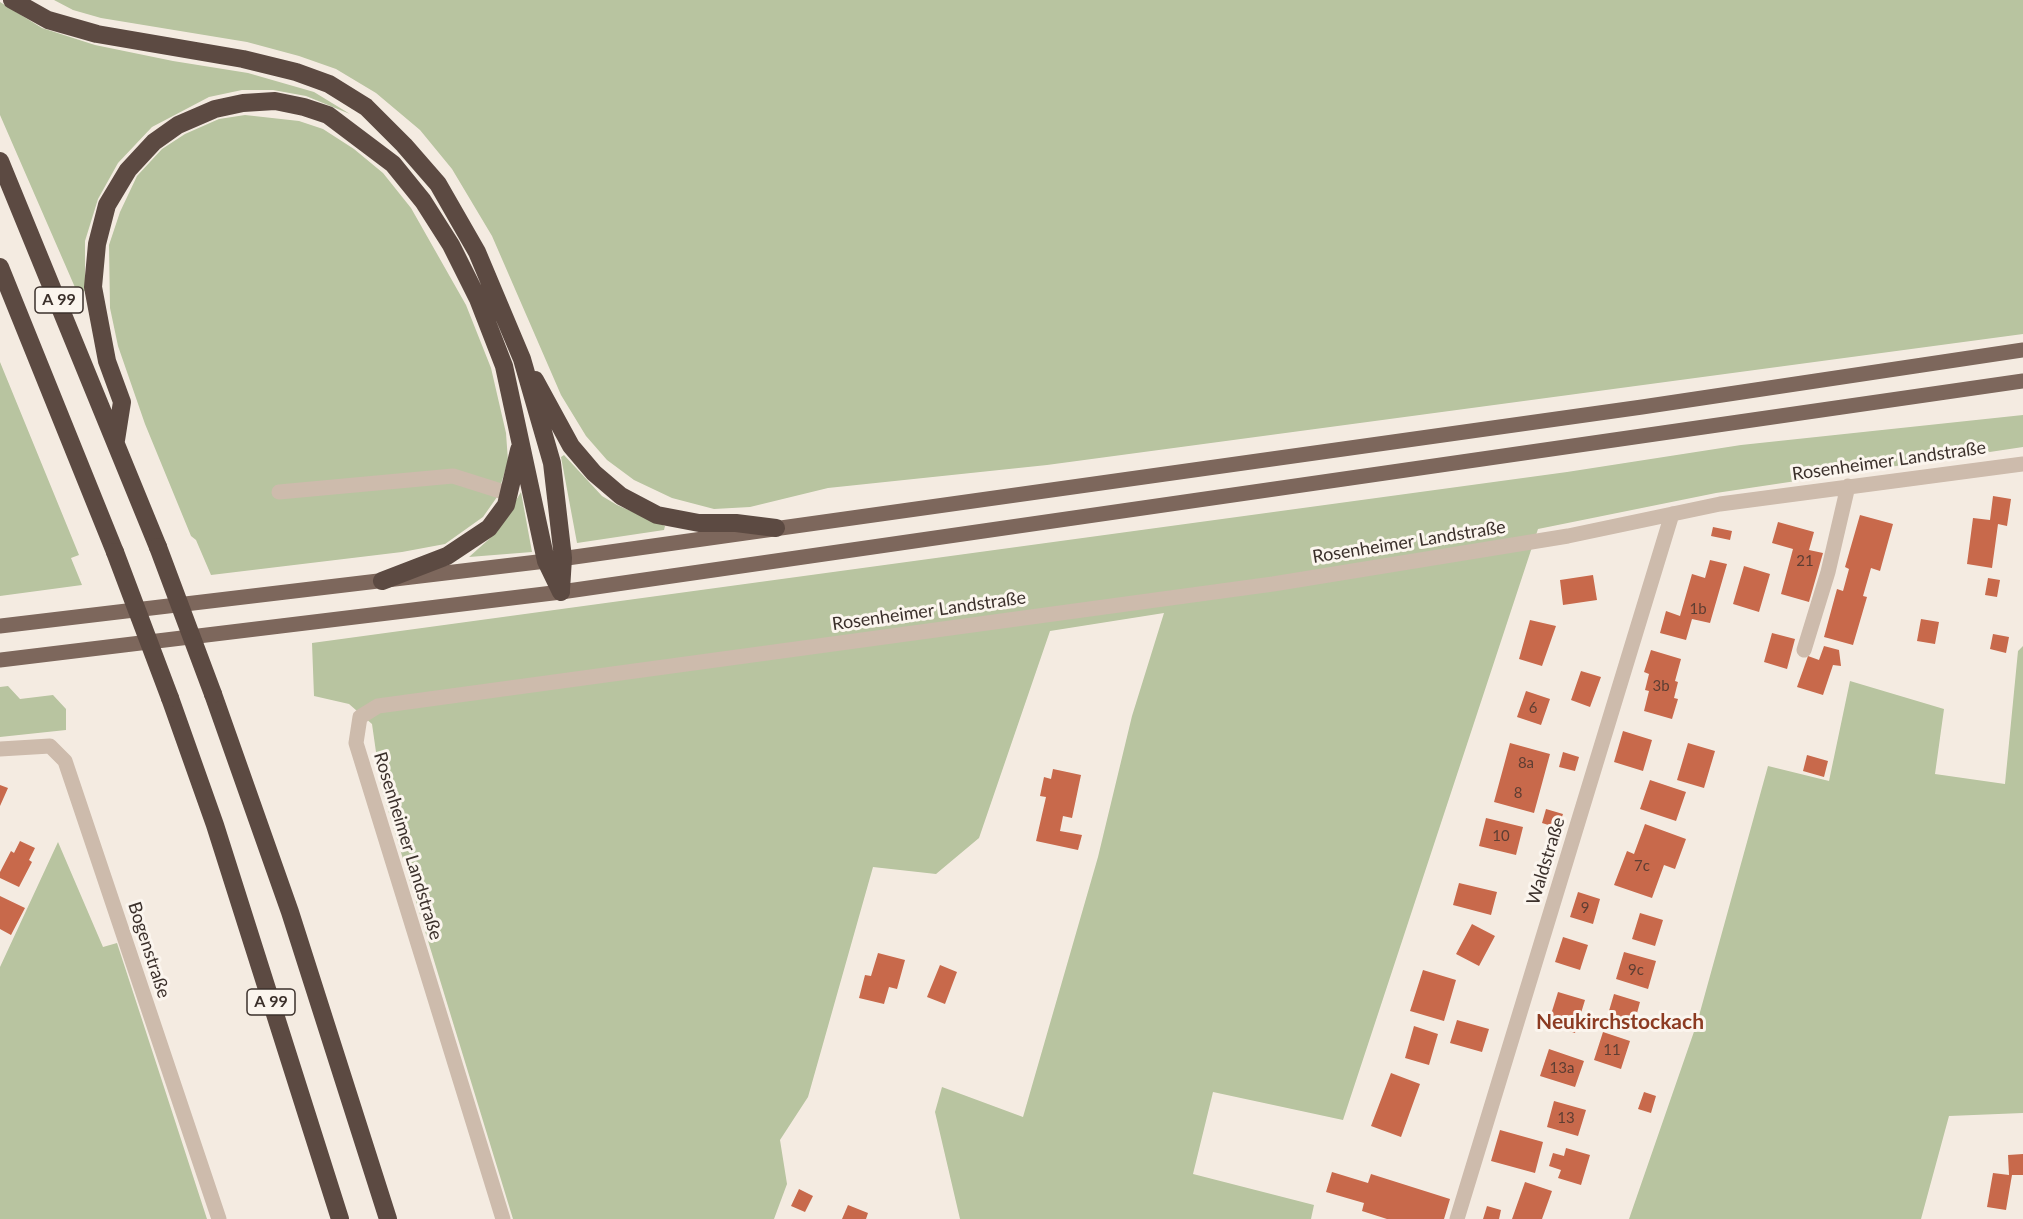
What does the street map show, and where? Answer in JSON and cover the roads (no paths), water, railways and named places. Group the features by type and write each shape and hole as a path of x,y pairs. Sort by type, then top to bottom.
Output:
{"highway":[{"path":"12,0 48,20 97,34 296,72 329,84 366,106 438,184 477,252 522,359 571,446 594,473 621,496 657,515 699,523 736,522 776,528"},
{"path":"116,440 122,402 107,361 93,287 97,244 108,205 128,170 154,142 178,125 215,109 243,103 275,101 328,115 393,164 423,201 451,245 478,299 504,366 561,592"},
{"name":"A 99","path":"0,161 116,440 213,694 290,912 388,1219"},
{"name":"A 99","path":"0,267 170,698 215,825 340,1219"},
{"path":"522,359 552,463 554,559"},
{"path":"382,581 447,556 489,528 506,505 510,494 521,439"}],"main road":[{"path":"0,626 554,559 1642,407 2023,350"},
{"path":"0,660 561,592 2018,383"}],"street":[{"name":"Rosenheimer Landstraße","path":"503,1219 356,743 360,717 378,706 1273,584 1568,536 1720,504 2023,464"},
{"path":"279,492 453,476 510,494"},
{"path":"1804,650 1828,572 1848,486"},
{"name":"Waldstraße","path":"1457,1219 1672,514"},
{"name":"Bogenstraße","path":"0,749 50,746 65,761 219,1219"}],"district":[{"name":"Neukirchstockach","path":"1620,1022"}]}
